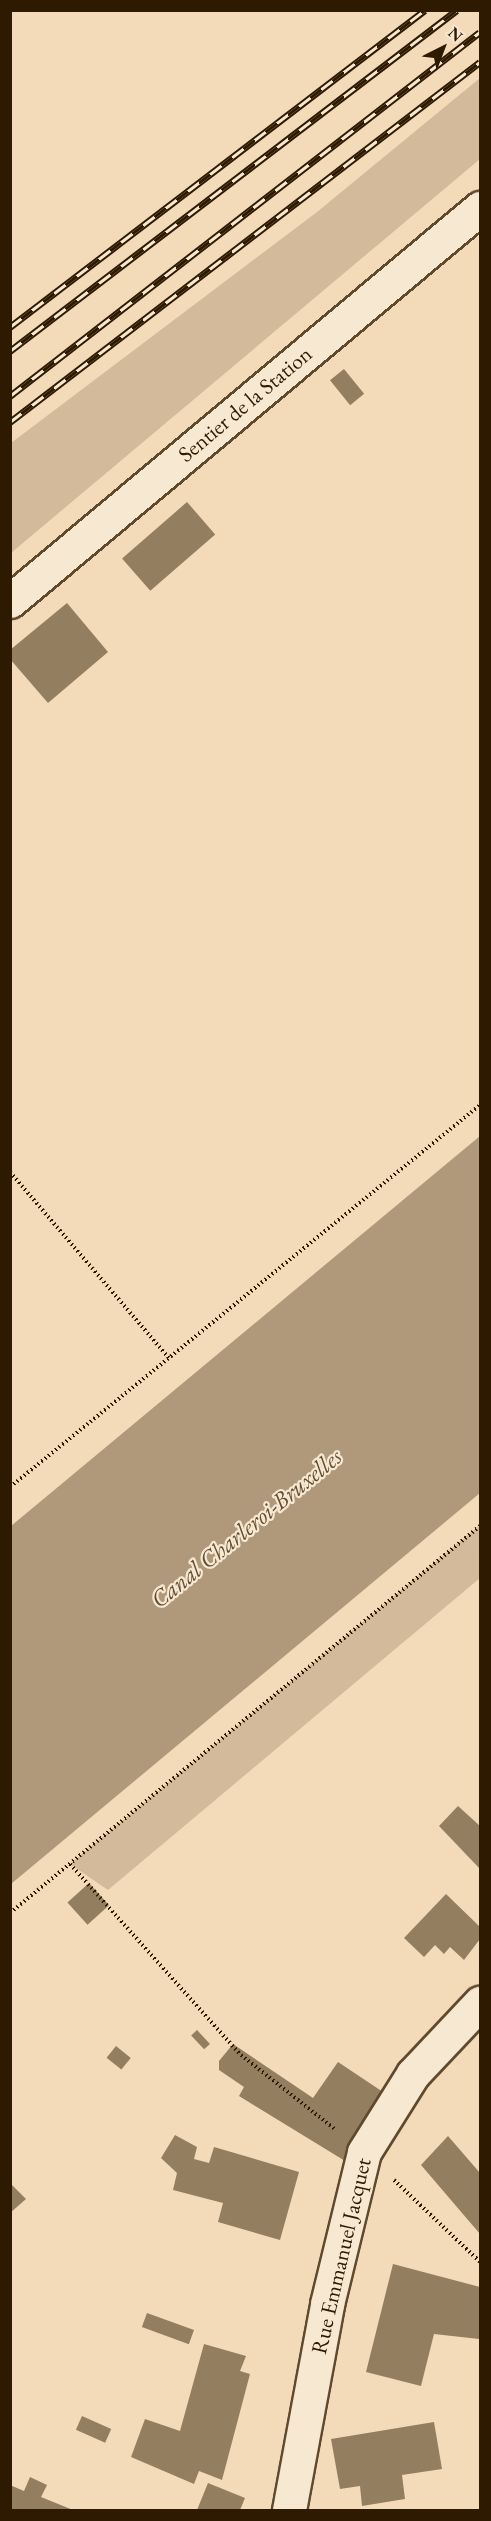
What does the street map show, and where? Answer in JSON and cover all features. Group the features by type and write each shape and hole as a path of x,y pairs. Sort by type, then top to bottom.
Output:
{"street":[{"name":"Sentier de la Station","path":"10,601 480,207"},
{"name":"Rue Emmanuel Jacquet","path":"289,2511 327,2304 364,2152 413,2074 480,2003"}],"path":[{"path":"10,1487 480,1105"},
{"path":"10,1172 169,1358"},
{"path":"10,1913 480,1526"},
{"path":"70,1864 241,2055 364,2152 480,2262"}],"shaded area":[{"path":"480,78 480,159 11,553 11,443 317,212"},
{"path":"480,1525 480,1578 108,1890 70,1864"}],"water":[{"name":"Canal Charleroi-Bruxelles","path":"480,1136 480,1493 11,1884 11,1526"}],"building":[{"path":"344,369 364,394 350,405 330,380"},
{"path":"187,502 215,534 150,591 122,558"},
{"path":"67,603 108,652 48,703 10,659 10,650"},
{"path":"458,1806 480,1826 480,1869 439,1826"},
{"path":"89,1883 109,1905 88,1925 67,1902"},
{"path":"446,1894 480,1927 480,1939 464,1960 450,1947 444,1954 435,1945 424,1957 404,1938"},
{"path":"197,2030 210,2044 204,2049 191,2035"},
{"path":"233,2044 313,2098 338,2062 383,2092 360,2127 350,2164 239,2096 244,2087 219,2070 219,2061"},
{"path":"116,2046 131,2058 121,2070 107,2058"},
{"path":"175,2135 197,2147 194,2159 209,2163 214,2147 299,2172 280,2240 218,2222 223,2203 173,2190 177,2173 161,2158"},
{"path":"448,2136 480,2173 480,2234 421,2165"},
{"path":"10,2183 26,2199 10,2213"},
{"path":"393,2264 480,2287 479,2339 434,2334 421,2386 366,2372"},
{"path":"147,2313 194,2330 189,2344 142,2327"},
{"path":"204,2344 246,2356 240,2371 250,2374 222,2480 199,2471 194,2484 131,2457 145,2419 180,2431"},
{"path":"82,2416 111,2429 105,2443 76,2430"},
{"path":"434,2422 442,2469 402,2475 405,2499 362,2506 360,2486 340,2489 331,2439"},
{"path":"30,2477 47,2485 41,2497 73,2510 10,2510 10,2485 24,2491"},
{"path":"208,2483 245,2498 240,2510 197,2510"}],"railway":[{"path":"10,327 425,10"},
{"path":"10,351 457,10"},
{"path":"10,396 480,32"},
{"path":"10,422 480,62"}]}
